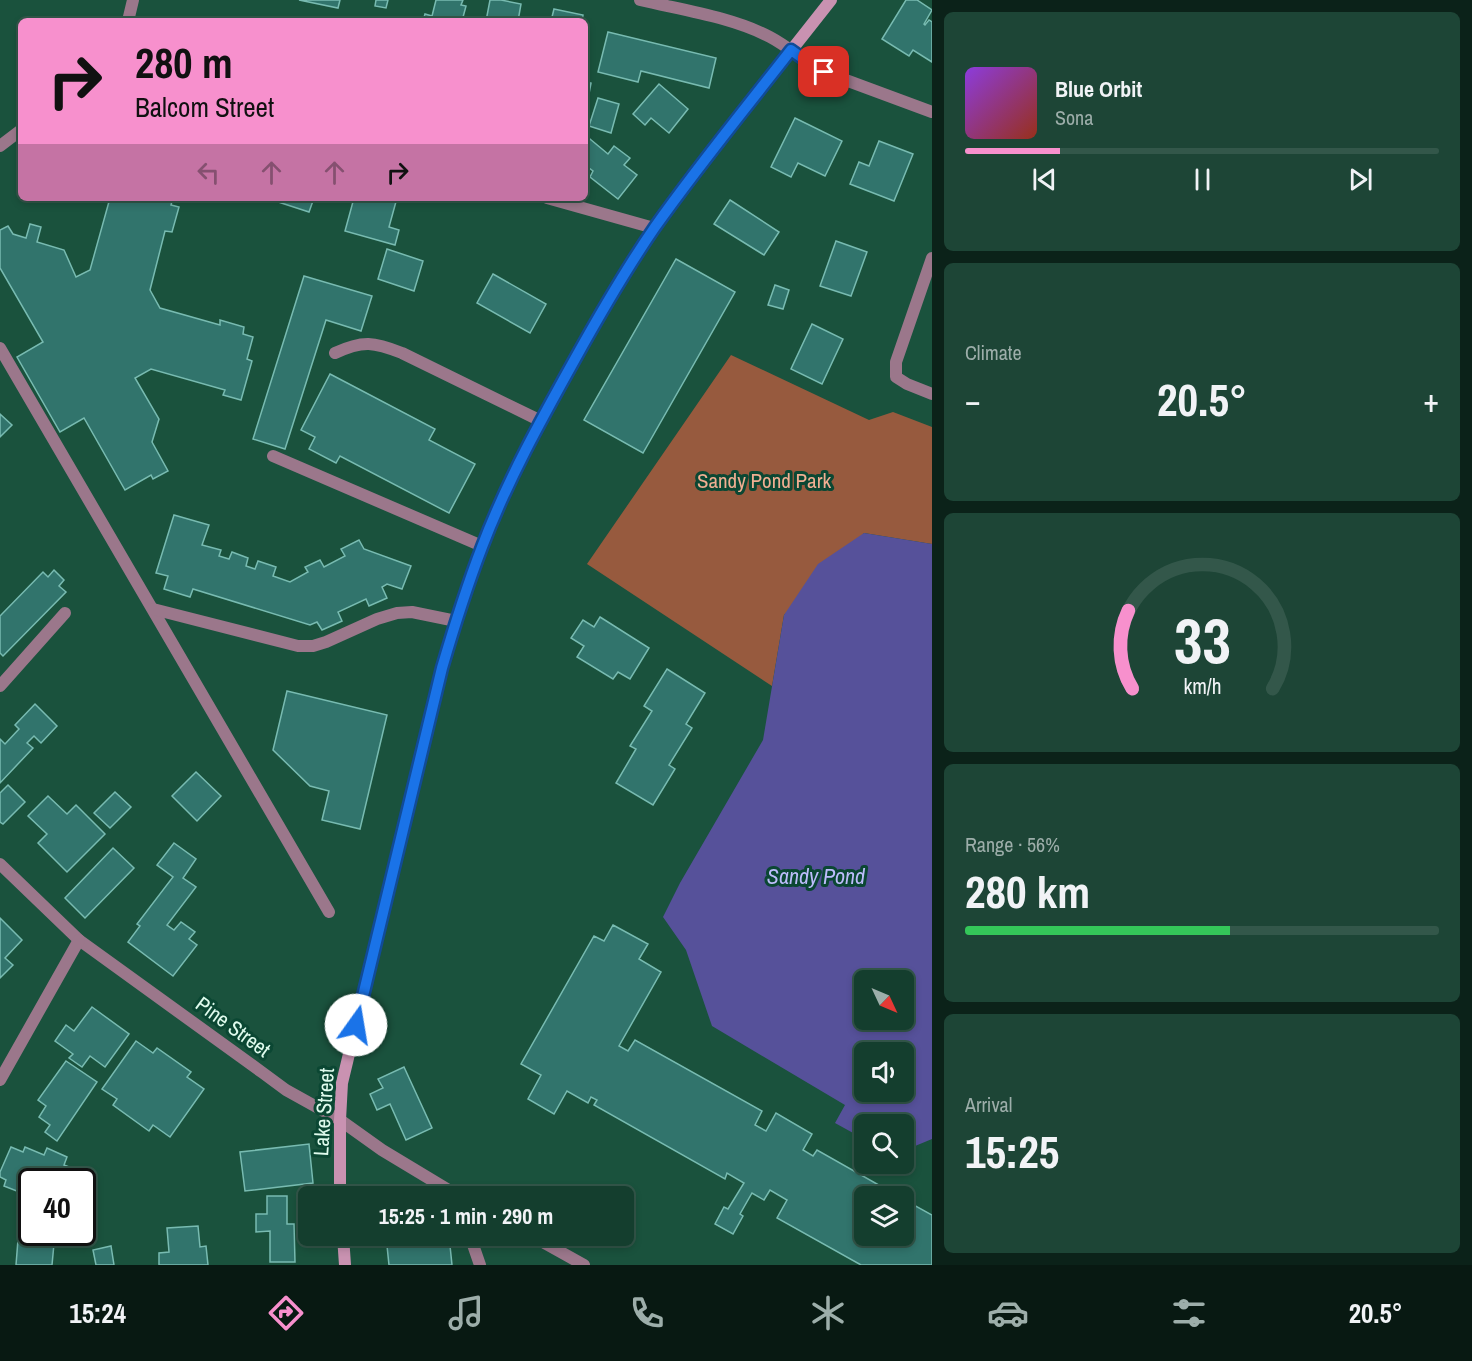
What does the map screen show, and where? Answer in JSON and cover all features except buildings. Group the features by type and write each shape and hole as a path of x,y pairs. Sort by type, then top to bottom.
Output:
{"street":[{"path":"129,18 133,0"},
{"path":"640,0 752,29 770,37 824,72 932,112"},
{"name":"Lake Street","path":"340,1186 342,1083 432,708 456,621 482,546 504,495 541,421 619,283 654,228 831,0"},
{"path":"0,146 18,132"},
{"path":"558,201 654,228"},
{"path":"932,258 896,362 896,377 932,393"},
{"path":"335,353 351,345 366,343 382,346 402,353 541,421"},
{"path":"0,348 329,912"},
{"path":"273,456 482,546"},
{"path":"153,609 298,646 313,646 326,642 377,619 397,613 412,612 456,621"},
{"path":"0,686 66,613"},
{"name":"Pine Street","path":"0,864 79,940 286,1090 340,1120 382,1150 441,1186"},
{"path":"0,1080 79,940"},
{"path":"344,1246 345,1265"},
{"path":"473,1246 480,1265"},
{"path":"549,1246 584,1265"}],"green space":[{"name":"Sandy Pond Park","path":"731,355 869,420 893,412 932,427 932,544 864,533 784,615 772,686 587,564"}],"water":[{"name":"Sandy Pond","path":"864,533 932,544 932,1139 914,1146 914,1114 854,1114 854,1133 835,1123 845,1105 712,1026 686,950 663,917 680,883 763,740 784,615 818,564"}],"route":[{"path":"356,1025 442,668 482,546 525,451 587,338 654,228 791,50 824,72"}]}
